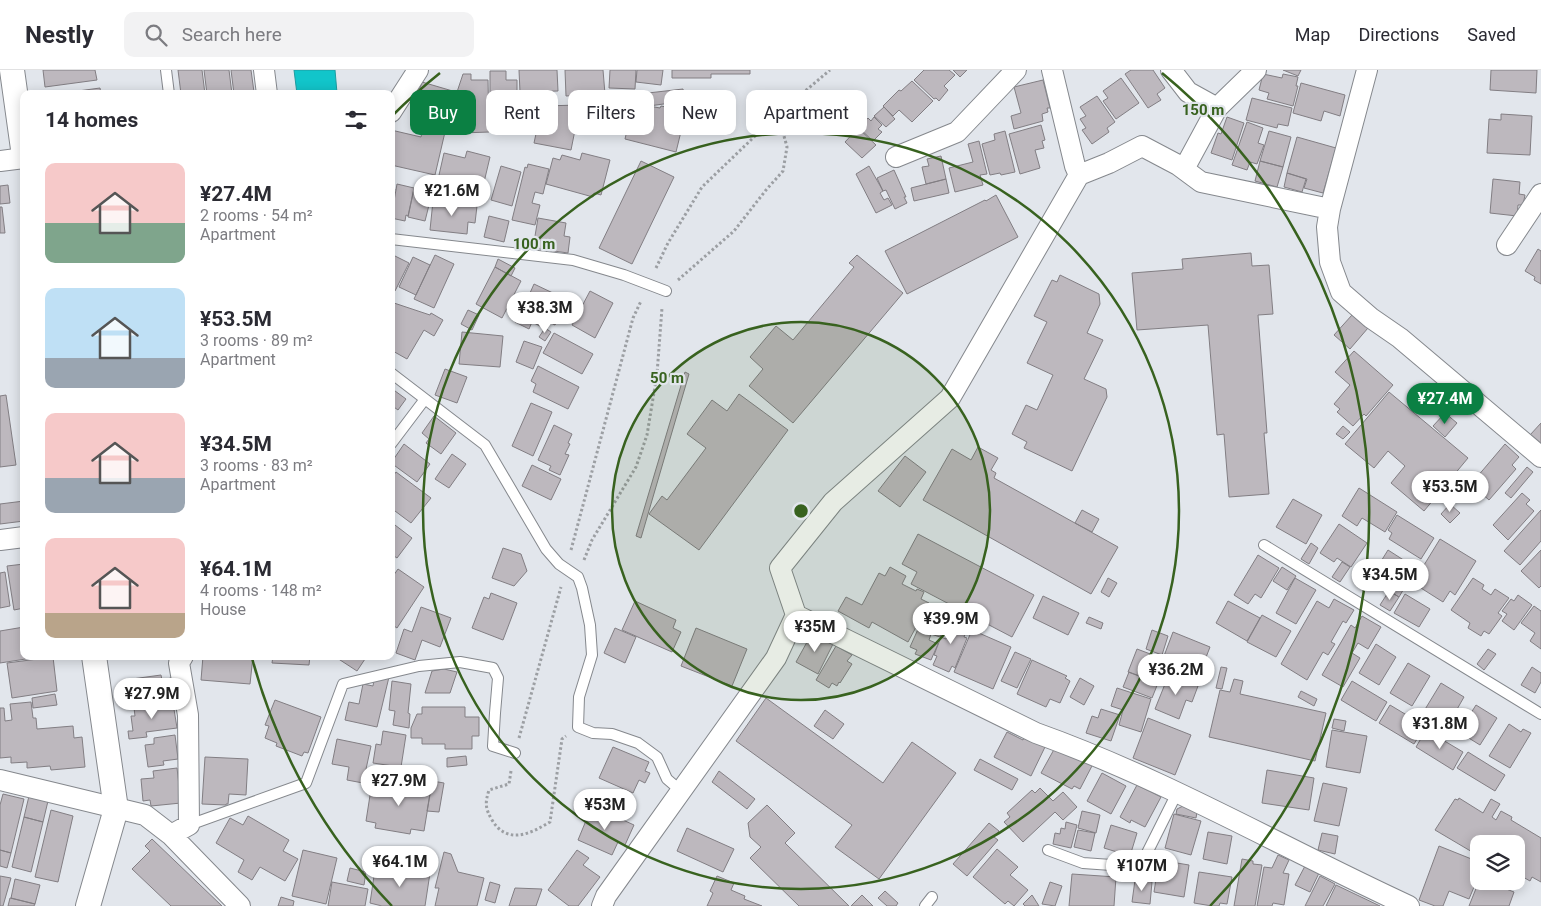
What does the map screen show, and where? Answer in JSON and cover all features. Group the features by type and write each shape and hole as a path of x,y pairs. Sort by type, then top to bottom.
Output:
{"street":[{"path":"12,70 20,128"},
{"path":"264,70 266,90"},
{"path":"395,105 418,70"},
{"path":"896,157 958,132 1016,70"},
{"path":"1052,70 1075,166 1079,175"},
{"path":"1171,70 1188,92 1217,108"},
{"path":"1184,169 1217,108 1256,70"},
{"path":"1367,70 1330,209 1327,227 1330,262 1340,292 1371,318 1400,338 1541,457"},
{"path":"602,906 606,896 776,658 796,615 780,568 833,502 950,398 1079,175 1109,164 1142,146 1184,169 1201,182 1330,209"},
{"path":"0,161 20,158"},
{"path":"1507,245 1541,194"},
{"path":"0,540 20,538"},
{"path":"796,615 1036,734 1070,745 1177,793 1401,904"},
{"path":"88,906 116,809 95,660"},
{"path":"171,835 189,825 188,715 179,663 181,660"},
{"path":"0,780 145,815 171,835 240,906"}],"lane":[{"path":"166,70 168,90"},
{"path":"395,239 573,260 624,275 666,291"},
{"path":"395,376 485,445 546,549 559,564 578,577 590,625 592,655 579,697 578,727 593,733 612,734 638,743 657,756 667,779 681,791"},
{"path":"395,439 425,399"},
{"path":"1264,545 1541,714"},
{"path":"189,825 306,783 343,684 420,666 460,662 493,668 498,678 493,746 515,753"},
{"path":"1048,850 1084,863 1140,867 1177,793"},
{"path":"925,906 932,897"}],"path":[{"path":"806,90 830,70"},
{"path":"578,727 562,739 550,822 531,833 512,835 497,828 488,812 485,801 489,790 509,784 515,753 633,318 668,243 702,187 756,135"},
{"path":"578,577 592,540 636,467 647,435 657,374 662,309 666,291 734,231 783,171 787,147 784,135"}],"water":[{"path":"294,70 335,70 337,90 296,90"}],"building":[{"path":"43,70 95,70 97,80 45,87"},
{"path":"178,70 202,70 204,90 180,90"},
{"path":"204,70 229,70 232,90 206,90"},
{"path":"231,70 251,70 254,90 234,90"},
{"path":"519,70 557,70 558,90 520,90"},
{"path":"565,70 603,70 605,90 568,90 568,96 566,96"},
{"path":"610,70 636,70 635,89 609,88"},
{"path":"637,70 663,70 661,85 636,82"},
{"path":"672,70 750,70 750,74 711,74 711,78 672,78"},
{"path":"924,70 949,70 955,75 944,86 948,90 939,101 936,98 934,99 914,80"},
{"path":"953,70 967,70 960,77"},
{"path":"1131,70 1153,70 1165,88 1157,94 1161,100 1148,108 1125,74"},
{"path":"1283,70 1301,70 1298,76"},
{"path":"1491,70 1537,70 1536,93 1490,90"},
{"path":"490,71 506,71 506,80 517,80 517,90 490,90"},
{"path":"463,74 471,74 471,80 488,80 488,90 486,90 486,132 476,132 476,90 458,90"},
{"path":"1263,74 1282,78 1283,74 1298,77 1296,86 1298,86 1293,106 1267,99 1269,93 1259,90"},
{"path":"1121,78 1139,103 1116,119 1103,101 1108,98 1103,91"},
{"path":"1043,80 1050,108 1047,108 1048,112 1042,114 1043,121 1014,129 1011,116 1021,113 1014,87"},
{"path":"912,81 933,101 912,122 899,110 893,116 883,106 899,90 901,91"},
{"path":"422,82 449,90 419,90"},
{"path":"1301,83 1345,95 1340,116 1324,111 1321,121 1293,113"},
{"path":"664,91 664,104 654,105 654,92"},
{"path":"1097,96 1115,122 1107,128 1109,132 1092,144 1082,130 1086,128 1080,119 1086,116 1080,107"},
{"path":"1252,98 1292,108 1288,126 1278,124 1277,128 1246,120"},
{"path":"568,105 568,135 574,135 571,150 534,143 536,135 558,135 558,106"},
{"path":"661,106 664,107 664,135 680,135 676,152 625,139 626,135 654,135 654,107 660,108"},
{"path":"884,107 895,119 886,127 874,116"},
{"path":"1501,114 1532,116 1530,155 1487,153 1489,119 1501,120"},
{"path":"874,117 882,125 878,129 882,132 873,141 867,135 867,119 871,121"},
{"path":"1227,117 1244,123 1232,160 1211,153 1218,133 1221,134"},
{"path":"1247,122 1263,128 1258,143 1264,145 1257,164 1250,162 1247,170 1232,165"},
{"path":"1041,125 1045,140 1042,141 1044,148 1035,150 1040,168 1020,174 1009,134"},
{"path":"395,131 421,137 421,135 444,135 435,175 395,166"},
{"path":"1005,131 1015,172 990,175 982,144 995,140 994,134"},
{"path":"1269,131 1291,137 1283,167 1260,161"},
{"path":"852,135 865,135 876,145 862,158 845,142"},
{"path":"1297,137 1336,148 1323,193 1304,188 1307,179 1287,173"},
{"path":"979,141 987,174 980,175 983,185 955,192 949,168 973,162 968,144"},
{"path":"467,151 490,157 481,195 437,184 444,153 465,158"},
{"path":"582,153 610,160 601,195 594,193 593,197 546,184 553,158 560,160 562,155 580,160"},
{"path":"941,156 946,179 926,184 922,167 929,166 927,159"},
{"path":"641,161 674,177 632,264 599,248"},
{"path":"1260,161 1283,167 1277,187 1255,181"},
{"path":"528,164 549,169 543,194 535,192 532,203 540,205 535,225 512,220 525,167 527,168"},
{"path":"501,166 521,172 512,206 491,200"},
{"path":"869,166 883,191 880,193 884,200 888,198 892,205 876,213 856,174"},
{"path":"894,170 907,203 895,209 886,190 883,191 877,178"},
{"path":"1287,173 1306,179 1302,192 1284,187"},
{"path":"946,179 949,193 914,201 911,188"},
{"path":"1493,179 1520,182 1519,194 1525,195 1523,205 1518,205 1517,216 1490,213"},
{"path":"397,184 414,188 408,216 406,215 405,221 395,219"},
{"path":"8,185 10,203 0,204 0,186"},
{"path":"414,189 432,193 425,221 408,217"},
{"path":"996,195 1018,237 907,294 885,251"},
{"path":"433,201 477,206 475,223 468,222 467,234 430,230"},
{"path":"0,207 2,207 5,233 0,233"},
{"path":"489,216 509,221 504,242 484,237"},
{"path":"538,218 566,223 564,236 570,237 568,253 533,248"},
{"path":"1538,249 1541,251 1541,284 1534,280 1535,277 1525,271"},
{"path":"1251,253 1252,266 1269,265 1273,314 1258,315 1267,433 1264,433 1269,494 1229,497 1224,434 1217,435 1208,325 1137,330 1132,273 1183,269 1182,259"},
{"path":"435,255 454,264 434,308 414,299"},
{"path":"857,255 903,293 793,423 749,386 763,369 750,357 776,326 793,340 854,267 849,263"},
{"path":"395,256 409,263 395,291"},
{"path":"413,257 430,265 416,295 399,287"},
{"path":"498,259 515,268 511,276 495,267"},
{"path":"495,267 521,281 502,318 476,304"},
{"path":"1060,275 1099,294 1100,304 1087,333 1103,340 1084,379 1106,389 1107,397 1072,471 1024,448 1027,442 1012,434 1026,405 1037,410 1053,375 1027,363 1047,322 1034,316 1052,280 1057,282"},
{"path":"534,284 555,294 550,303 530,293"},
{"path":"590,291 613,303 595,338 572,325"},
{"path":"530,293 562,310 555,325 547,321 544,328 532,322 529,329 515,322"},
{"path":"559,294 568,298 562,307 554,303"},
{"path":"395,303 430,315 431,313 443,320 434,336 424,330 407,359 395,352"},
{"path":"468,310 479,315 472,330 461,324"},
{"path":"1352,315 1368,328 1350,349 1334,335"},
{"path":"545,328 551,332 545,341 539,337"},
{"path":"462,332 503,336 500,367 459,364"},
{"path":"554,333 593,354 582,374 543,353"},
{"path":"524,341 542,347 533,369 516,362"},
{"path":"1354,351 1393,385 1366,416 1364,414 1353,426 1337,412 1340,409 1334,404 1350,385 1335,372"},
{"path":"538,366 579,387 568,409 533,392 536,384 531,381"},
{"path":"445,369 467,377 457,403 435,395"},
{"path":"685,372 689,374 641,538 636,536"},
{"path":"395,391 406,399 398,410 395,408"},
{"path":"1389,392 1468,458 1424,511 1391,483 1405,466 1388,451 1374,468 1345,444"},
{"path":"739,394 788,430 699,550 649,514 662,496 667,500 706,448 687,434 712,400 727,411"},
{"path":"6,395 16,465 0,467 0,396"},
{"path":"531,403 552,412 533,456 512,446"},
{"path":"1445,413 1457,423 1445,437 1433,426"},
{"path":"434,416 456,433 441,454 426,443 429,439 422,433"},
{"path":"1541,423 1541,445 1530,435"},
{"path":"554,425 572,434 565,454 569,455 560,475 549,470 551,466 538,460"},
{"path":"1343,426 1350,432 1343,439 1336,434"},
{"path":"404,444 430,464 417,482 395,466 395,457"},
{"path":"1505,444 1519,457 1512,465 1516,469 1489,500 1471,484"},
{"path":"978,447 998,458 991,470 996,473 994,478 1118,547 1091,594 923,500 952,449 971,460"},
{"path":"452,454 466,464 449,488 435,479"},
{"path":"905,456 926,472 900,507 878,491"},
{"path":"532,465 561,479 551,500 522,486"},
{"path":"1527,467 1533,472 1511,498 1505,493"},
{"path":"396,472 431,498 411,523 395,511"},
{"path":"1359,488 1397,512 1385,532 1362,518 1357,526 1342,516"},
{"path":"1522,493 1530,500 1526,504 1534,511 1508,540 1493,525"},
{"path":"1293,499 1322,515 1306,544 1276,527"},
{"path":"20,502 20,522 0,524 0,504"},
{"path":"1450,504 1460,513 1450,523 1441,514"},
{"path":"1082,510 1099,519 1092,532 1075,523"},
{"path":"1541,510 1541,541 1520,565 1504,551"},
{"path":"1397,515 1434,538 1421,559 1389,539 1392,533 1388,530"},
{"path":"1339,524 1367,543 1351,567 1337,558 1334,562 1320,553"},
{"path":"395,525 412,538 397,558 395,557"},
{"path":"918,534 1034,595 1012,637 911,584 917,572 902,564"},
{"path":"1440,539 1476,561 1455,595 1450,591 1443,602 1413,583"},
{"path":"1311,543 1318,548 1309,564 1301,559"},
{"path":"503,548 521,554 527,571 514,586 492,578"},
{"path":"1388,550 1416,568 1399,597 1370,579"},
{"path":"1541,550 1541,586 1539,588 1521,571"},
{"path":"1258,555 1279,568 1261,598 1255,594 1248,604 1234,595"},
{"path":"1342,562 1350,567 1340,582 1332,577"},
{"path":"20,564 20,609 14,610 7,566"},
{"path":"890,567 906,576 902,584 916,591 917,589 924,592 921,599 929,603 908,642 872,622 869,628 838,611 846,597 862,605 879,573 885,576"},
{"path":"1282,567 1296,576 1287,590 1273,581"},
{"path":"398,569 424,587 397,628 395,627 395,573"},
{"path":"5,572 10,606 0,608 0,573"},
{"path":"1108,578 1117,583 1109,597 1101,592"},
{"path":"1295,578 1316,590 1296,624 1276,613"},
{"path":"1473,578 1484,585 1482,589 1491,595 1495,589 1509,598 1498,613 1502,616 1489,634 1484,631 1481,636 1468,628 1470,623 1451,610"},
{"path":"1389,591 1399,597 1390,611 1380,605"},
{"path":"491,593 517,603 503,640 472,628 484,597 489,599"},
{"path":"1405,594 1430,609 1419,627 1394,613"},
{"path":"1518,595 1532,605 1514,630 1502,621 1507,614 1502,611 1511,599 1514,601"},
{"path":"1043,596 1079,613 1068,635 1033,618"},
{"path":"1334,599 1354,610 1346,623 1343,621 1331,642 1335,644 1328,655 1323,652 1307,680 1281,664 1317,601 1329,608"},
{"path":"635,601 676,620 673,628 681,632 672,652 622,630"},
{"path":"1228,601 1260,618 1247,641 1216,623"},
{"path":"1534,606 1541,611 1541,649 1530,641 1535,633 1521,623"},
{"path":"421,607 451,618 440,647 422,640 415,660 396,653 404,629 412,632"},
{"path":"928,607 947,615 944,621 947,623 940,637 931,634 929,640 938,644 931,660 915,654 917,650 910,647"},
{"path":"1262,615 1291,631 1276,657 1247,642"},
{"path":"951,616 969,623 964,637 967,638 955,668 952,666 949,672 933,665 937,656 934,655 941,637 946,639 949,634 944,631"},
{"path":"1362,616 1381,627 1368,649 1358,643 1352,653 1360,658 1343,687 1322,675 1351,625 1355,628"},
{"path":"1089,617 1103,623 1101,629 1086,623"},
{"path":"20,628 20,660 0,663 0,631"},
{"path":"615,628 636,637 625,663 604,653"},
{"path":"696,628 747,649 732,686 681,666"},
{"path":"972,630 1011,647 993,689 954,672"},
{"path":"1152,630 1168,636 1162,655 1146,649"},
{"path":"1173,632 1210,647 1198,678 1161,664"},
{"path":"812,633 833,644 818,674 796,662"},
{"path":"1376,644 1396,657 1379,685 1359,673"},
{"path":"836,646 852,655 847,661 852,664 840,683 837,686 832,683 829,688 816,680"},
{"path":"1137,649 1161,658 1158,666 1164,668 1158,683 1128,672"},
{"path":"1488,649 1496,654 1484,670 1477,664"},
{"path":"1015,652 1031,659 1017,688 1001,681"},
{"path":"30,660 53,660 57,691 12,698 7,663"},
{"path":"203,660 253,660 250,684 201,680"},
{"path":"272,660 310,660 309,665 272,663"},
{"path":"340,660 364,660 357,671"},
{"path":"1032,660 1067,676 1065,678 1070,681 1060,703 1050,699 1046,707 1017,694"},
{"path":"1408,663 1430,676 1412,706 1390,693"},
{"path":"1221,667 1227,668 1222,689 1216,688"},
{"path":"1532,667 1541,673 1541,682 1535,693 1521,685"},
{"path":"444,669 457,672 450,693 425,693 432,671"},
{"path":"1129,672 1158,683 1152,698 1123,687"},
{"path":"1169,674 1198,686 1192,702 1186,700 1179,719 1155,709"},
{"path":"161,675 162,680 171,678 174,698 160,700 159,696 124,701 122,685 133,684 132,679"},
{"path":"389,677 377,727 345,720 349,702 359,704 363,684 373,686 374,680"},
{"path":"1080,678 1094,686 1084,705 1070,697"},
{"path":"1234,679 1243,681 1240,694 1326,713 1315,761 1209,737 1220,690 1230,692"},
{"path":"392,681 411,684 408,713 410,714 409,728 393,725 395,711 389,710"},
{"path":"1352,681 1387,702 1376,721 1341,700"},
{"path":"1441,683 1464,697 1448,725 1424,711"},
{"path":"1117,688 1151,699 1141,732 1119,725 1123,710 1111,706"},
{"path":"1301,691 1317,699 1314,706 1298,697"},
{"path":"55,694 57,705 33,708 32,698"},
{"path":"766,698 883,783 912,742 956,773 879,879 835,847 852,825 736,741"},
{"path":"275,700 321,717 308,753 304,752 302,756 276,746 277,743 265,738 269,726 265,725"},
{"path":"31,702 33,718 36,718 37,729 73,726 74,738 82,737 85,767 51,770 50,766 27,768 27,762 11,763 11,757 0,758 0,708 4,708 5,721 12,720 10,704"},
{"path":"173,703 177,728 146,732 147,737 129,739 128,731 133,731 131,716 135,716 134,708"},
{"path":"1390,705 1425,726 1414,744 1379,723"},
{"path":"1476,705 1497,718 1480,745 1459,732"},
{"path":"422,707 465,707 465,717 479,717 479,736 472,736 472,749 445,749 445,744 422,744 422,738 411,738 411,728 417,714 422,714"},
{"path":"1101,709 1120,715 1111,741 1086,733 1092,716 1098,718"},
{"path":"825,710 844,724 833,739 814,726"},
{"path":"1148,718 1191,735 1175,775 1133,758"},
{"path":"1334,719 1346,721 1344,731 1332,728"},
{"path":"1509,724 1521,732 1523,729 1531,733 1510,768 1489,756"},
{"path":"1332,730 1367,736 1360,773 1326,767"},
{"path":"1426,730 1463,752 1453,770 1416,747"},
{"path":"383,731 406,735 399,780 390,778 393,766 373,763 376,744 381,745"},
{"path":"1007,732 1023,740 1024,737 1045,747 1031,776 994,757"},
{"path":"175,735 178,759 163,761 164,765 148,767 145,745 154,744 154,738"},
{"path":"337,739 371,746 363,783 347,780 349,767 332,764"},
{"path":"1057,744 1093,764 1080,789 1074,786 1072,789 1041,773"},
{"path":"613,747 649,762 645,771 650,773 645,783 639,780 633,793 599,778"},
{"path":"1468,752 1505,775 1495,791 1457,768"},
{"path":"466,756 467,765 447,767 447,758"},
{"path":"205,757 248,759 246,795 229,794 228,804 226,805 202,804"},
{"path":"980,759 1018,779 1012,790 974,770"},
{"path":"177,768 181,803 151,806 150,800 143,801 141,779 154,778 153,771"},
{"path":"1267,770 1314,778 1309,810 1262,803"},
{"path":"719,771 755,799 747,809 712,782"},
{"path":"1102,773 1126,786 1111,814 1087,801"},
{"path":"403,776 444,783 439,812 427,811 431,788 402,784"},
{"path":"377,780 431,788 424,831 411,829 410,834 375,828 376,823 366,821 371,789 375,790"},
{"path":"1323,783 1347,788 1339,826 1314,821"},
{"path":"1137,785 1161,797 1145,827 1131,820 1130,823 1120,817"},
{"path":"1040,788 1053,801 1063,792 1077,807 1063,820 1055,812 1023,842 1004,822 1010,817 1007,813 1032,790 1035,793"},
{"path":"3,794 24,799 11,853 0,850 0,805"},
{"path":"29,796 48,801 43,822 24,817"},
{"path":"1459,798 1483,813 1491,799 1500,804 1492,817 1496,820 1501,811 1512,817 1511,820 1541,838 1541,882 1532,877 1530,881 1525,878 1525,835 1470,835 1470,851 1435,830 1455,799 1458,800"},
{"path":"767,805 795,833 785,843 849,906 799,906 750,858 761,847 750,837 748,823"},
{"path":"592,806 634,825 625,845 618,842 612,855 578,840"},
{"path":"1183,806 1197,812 1196,818 1176,814 1177,809"},
{"path":"51,810 73,816 58,882 35,877"},
{"path":"1082,811 1100,815 1096,833 1078,828"},
{"path":"1174,814 1201,821 1191,855 1165,848"},
{"path":"248,816 289,840 283,851 298,859 285,881 260,867 252,880 238,872 244,860 216,843 230,818 243,825"},
{"path":"24,817 43,822 31,872 12,867"},
{"path":"1066,822 1077,825 1071,848 1053,844 1055,833 1060,834 1061,828 1065,829"},
{"path":"989,823 999,831 994,837 998,840 967,876 953,864"},
{"path":"1111,825 1137,833 1130,856 1104,848"},
{"path":"687,828 734,849 723,872 677,851"},
{"path":"1078,830 1095,833 1091,851 1074,847"},
{"path":"1208,832 1232,836 1227,864 1203,859"},
{"path":"1322,833 1338,836 1335,854 1318,850"},
{"path":"152,839 222,906 171,906 132,869 150,851 145,846"},
{"path":"1439,846 1470,858 1470,890 1473,890 1469,899 1449,891 1443,906 1435,906 1419,900"},
{"path":"997,849 1018,867 1010,875 1028,890 1014,906 1008,901 1005,904 973,877"},
{"path":"0,850 11,853 7,868 0,866"},
{"path":"303,850 337,858 326,904 292,896"},
{"path":"577,850 589,858 583,865 600,877 578,906 569,906 548,890"},
{"path":"444,852 451,854 458,872 484,878 477,906 435,906 439,888 435,888"},
{"path":"368,854 393,857 392,867 367,865"},
{"path":"1278,855 1289,860 1283,873 1289,874 1284,905 1273,903 1272,906 1257,906 1264,867 1272,868"},
{"path":"1242,859 1253,861 1253,864 1262,865 1255,906 1234,906"},
{"path":"1159,860 1189,865 1184,897 1154,892"},
{"path":"1305,866 1319,873 1310,892 1295,885"},
{"path":"380,867 430,873 425,906 382,906 370,903 374,876 379,876"},
{"path":"350,868 366,872 364,885 347,881"},
{"path":"1199,872 1232,877 1227,904 1220,903 1219,906 1212,906 1194,903"},
{"path":"1072,874 1116,877 1114,906 1069,906"},
{"path":"0,876 11,878 3,906 0,906"},
{"path":"717,876 734,883 731,890 745,896 744,899 762,906 707,906 713,893 710,891"},
{"path":"1320,876 1335,884 1323,906 1305,906"},
{"path":"15,879 40,885 35,904 11,898"},
{"path":"1135,880 1152,882 1150,904 1132,902"},
{"path":"332,882 368,889 365,906 328,906"},
{"path":"490,882 500,885 495,903 485,900"},
{"path":"1050,882 1062,886 1055,906 1042,904"},
{"path":"1336,885 1380,906 1326,906"},
{"path":"515,888 542,889 536,906 509,906"},
{"path":"1475,890 1509,890 1514,892 1509,906 1469,906"},
{"path":"885,891 898,903 896,906 887,906 878,898"},
{"path":"862,895 873,906 851,906"},
{"path":"1032,895 1039,906 1025,906 1023,904"},
{"path":"281,897 294,901 293,906 278,906"},
{"path":"10,898 35,904 34,906 8,906"}]}
